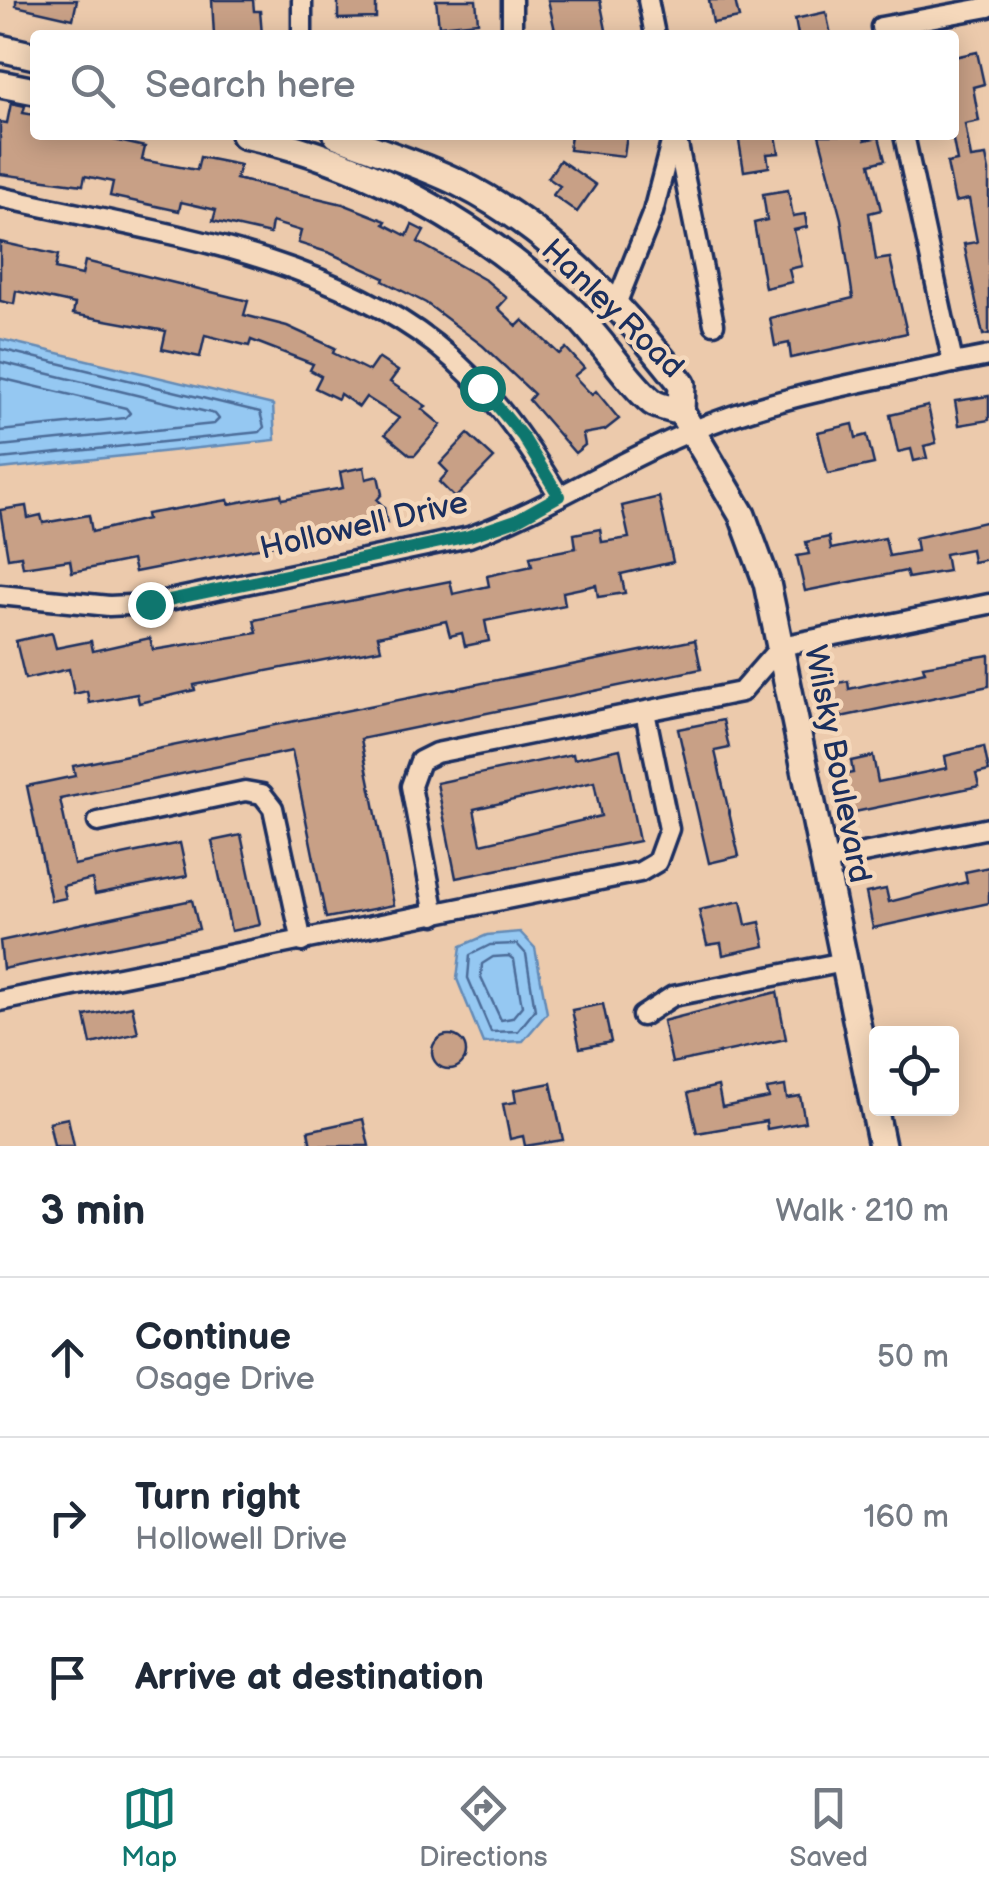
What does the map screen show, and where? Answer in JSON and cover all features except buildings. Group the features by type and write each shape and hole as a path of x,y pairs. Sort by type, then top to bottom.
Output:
{"main road":[{"path":"0,48 30,55"},
{"path":"0,84 30,90"},
{"name":"Hanley Road","path":"284,140 442,209 520,264 596,332 653,402 687,421"},
{"name":"Hanley Road","path":"350,140 460,184 536,232 617,302 682,384 687,421"},
{"name":"Wilsky Boulevard","path":"687,421 750,532 781,646 880,1146"}],"street":[{"path":"302,0 302,30"},
{"path":"512,0 512,30"},
{"path":"648,0 654,30"},
{"path":"882,30 881,27 989,7"},
{"path":"617,302 654,212 673,140"},
{"path":"675,140 714,324"},
{"path":"905,140 953,363"},
{"path":"0,196 260,258 378,306 435,344 482,388 523,437 559,496"},
{"name":"Hollowell Drive","path":"0,596 109,606 150,604 469,536 516,520 687,421 989,356"},
{"path":"435,914 410,786 420,761 436,753 741,692 781,646 989,604"},
{"path":"0,1001 640,872 657,862 669,829 645,712"},
{"path":"98,822 245,791 262,794 273,808 302,942"},
{"path":"824,861 989,828"},
{"path":"642,1016 673,996 844,962"}],"water":[{"path":"0,339 273,405 275,440 0,469"},
{"path":"520,932 535,948 547,1013 523,1041 483,1043 457,979 461,946 487,935"}],"route":[{"path":"150,604 469,536 516,520 559,496 523,437 482,388"}]}
